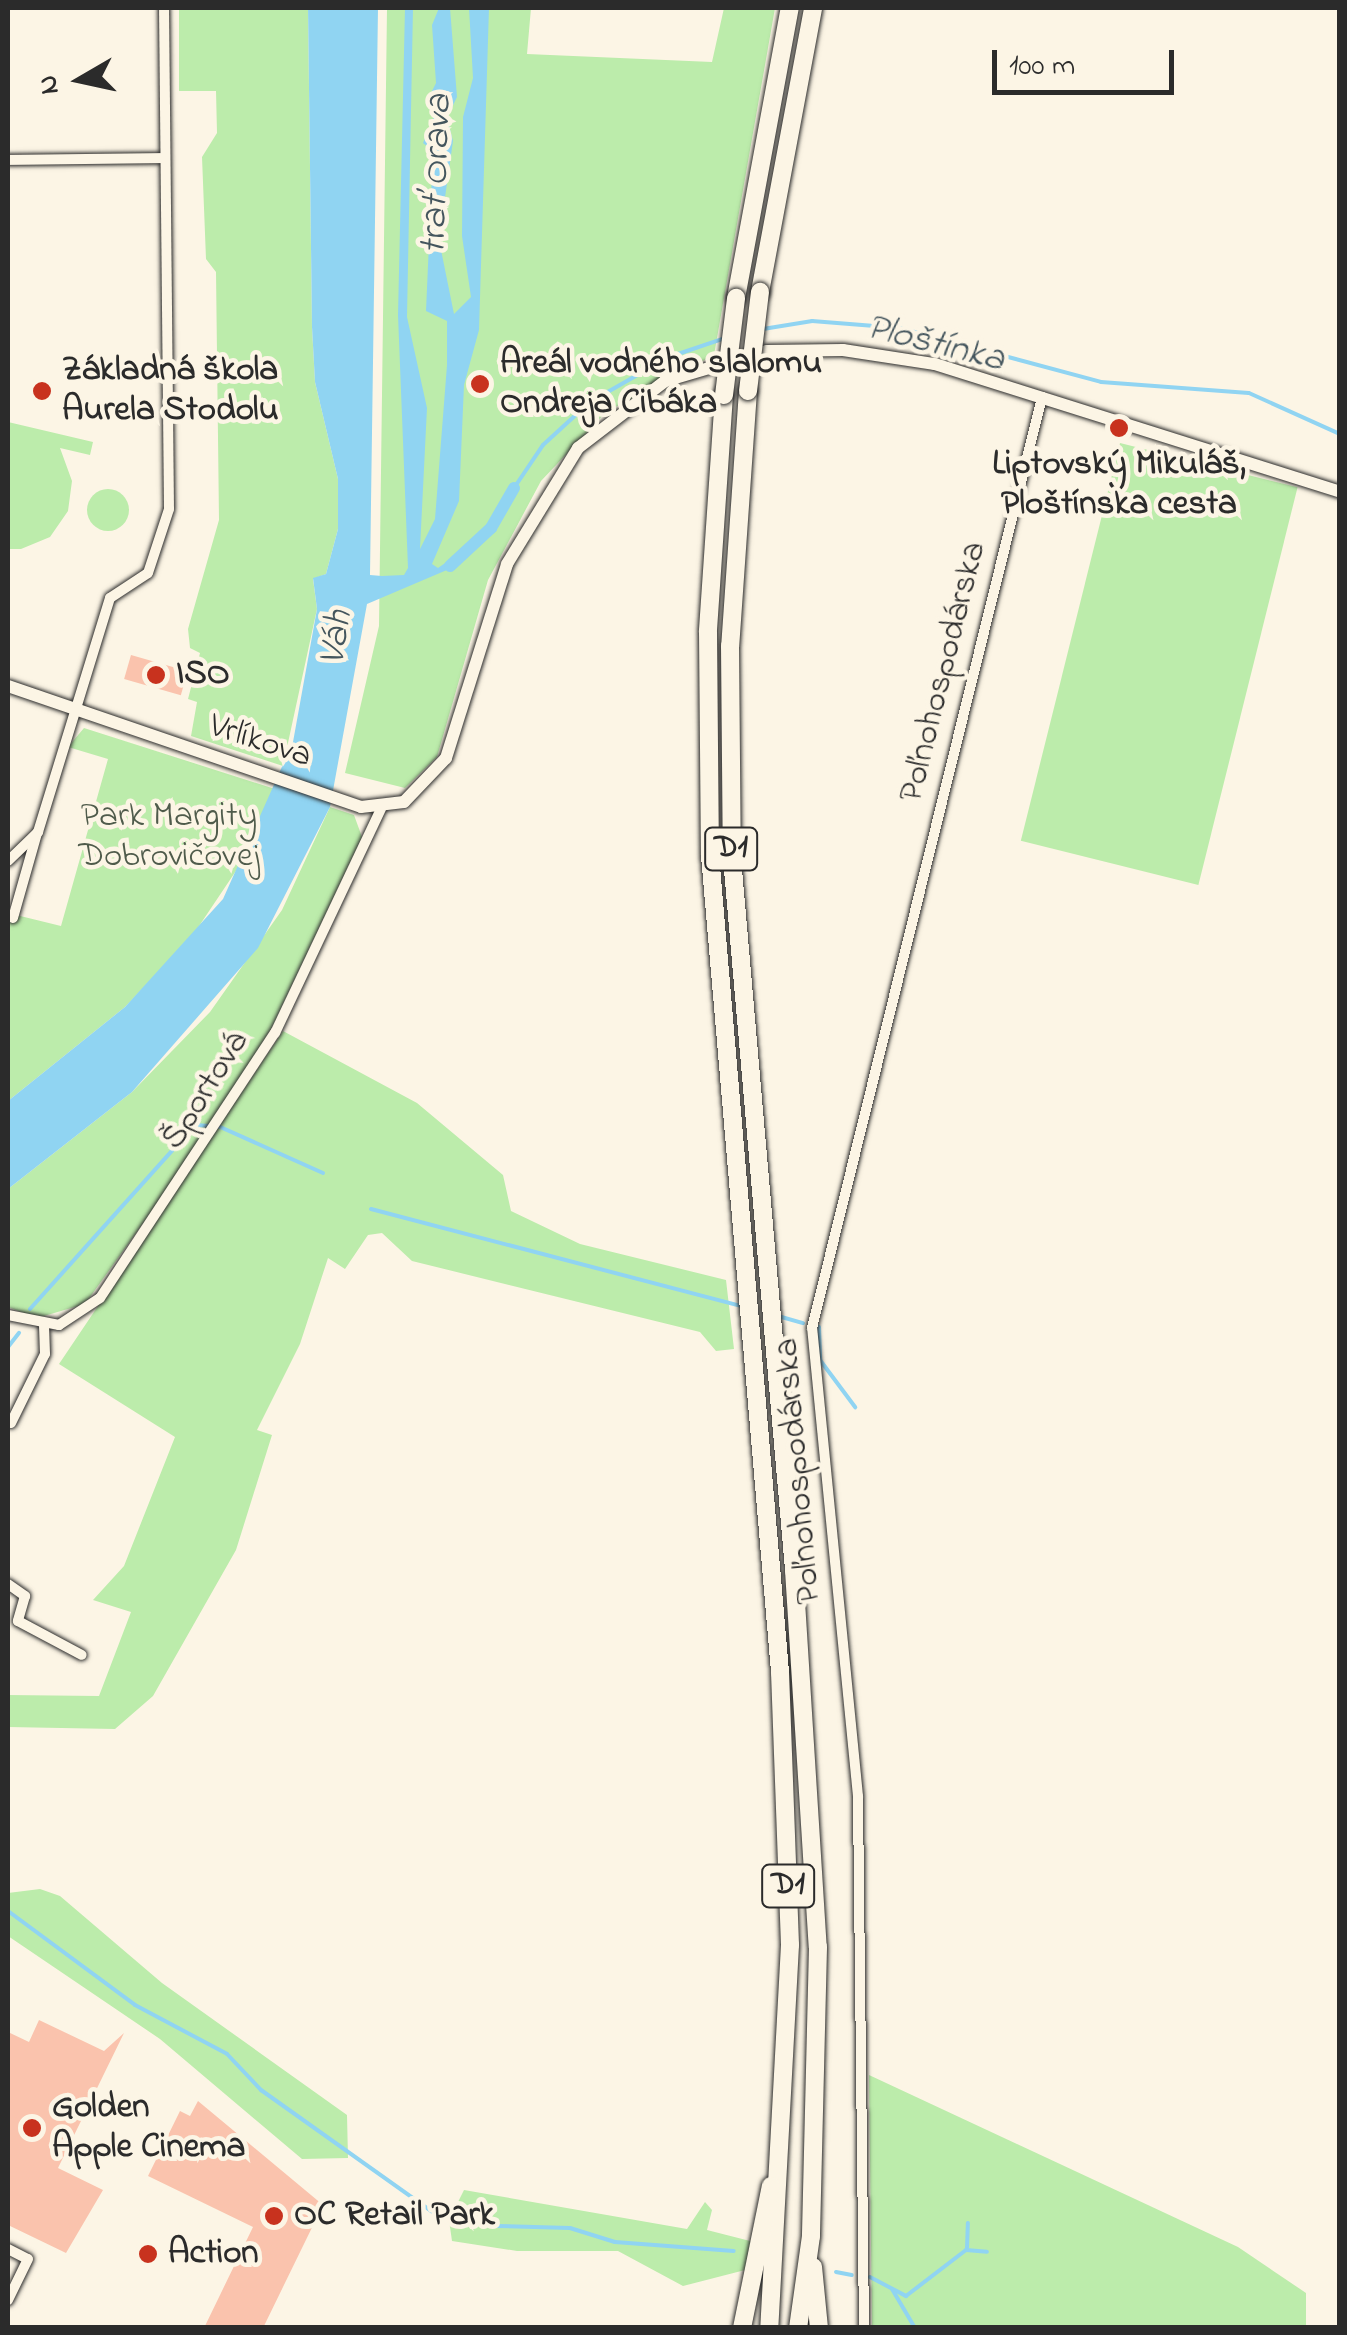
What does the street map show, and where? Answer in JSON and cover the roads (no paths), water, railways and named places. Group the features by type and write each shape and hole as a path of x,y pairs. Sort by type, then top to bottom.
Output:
{"highway":[{"name":"D1","path":"769,2328 787,2100 780,1672 721,1053 708,790 709,614 724,395 736,298 790,8"},
{"name":"D1","path":"798,2328 810,2236 818,1947 729,789 733,570 748,391 760,292 813,8"},
{"path":"742,2328 787,2100"},
{"path":"810,2236 818,2328"}],"street":[{"path":"13,918 110,598 148,573 169,509 164,8"},
{"path":"8,160 163,158"},
{"path":"381,810 418,793 440,770 500,582 546,489 578,448 644,393 742,355 826,348 913,359 1340,492"},
{"name":"Poľnohospodárska","path":"864,2328 858,1796 812,1328 1042,397"},
{"name":"Vrlíkova","path":"8,686 348,803 381,810"},
{"name":"Športová","path":"44,1326 69,1321 100,1298 229,1111 381,810"},
{"path":"8,861 38,832"},
{"path":"8,1316 44,1326 45,1354 12,1423"},
{"path":"8,1584 26,1596 13,1622 82,1656"},
{"path":"8,2249 28,2258 8,2300"}],"water":[{"path":"308,8 378,8 370,575 382,576 404,575 408,568 398,315 405,8 413,8 407,317 427,408 420,549 435,519 447,365 447,321 426,311 433,151 423,143 435,114 427,101 436,83 432,25 439,8 450,8 457,97 447,118 453,141 439,240 454,314 471,297 462,236 463,117 473,78 469,8 489,8 479,330 464,385 459,501 432,564 438,568 461,552 461,564 367,604 330,807 258,948 132,1092 8,1189 8,1101 125,1007 223,899 293,742 317,609 313,578 326,574 338,529 338,479 315,382"}],"waterway":[{"name":"Ploštínka","path":"763,329 812,321 900,328 1101,382 1249,393 1340,434"},
{"name":"Ploštínka","path":"514,488 543,445 590,402 669,357 725,338"},
{"path":"450,566 491,528 514,488"},
{"path":"30,1309 195,1125 209,1126"},
{"path":"218,1126 323,1173"},
{"path":"371,1209 740,1306"},
{"path":"778,1316 803,1323"},
{"path":"819,1327 820,1360 855,1407"},
{"path":"8,1347 19,1333"},
{"path":"8,1911 135,2005 227,2054 261,2090 434,2213 497,2226 570,2228 615,2242 734,2251"},
{"path":"967,2248 968,2223"},
{"path":"870,2277 906,2296 966,2250 987,2252"},
{"path":"836,2272 852,2275"},
{"path":"892,2289 915,2328"}],"place":[{"name":"Areál vodného slalomu Ondreja Cibáka","path":"480,384"},
{"name":"Základná škola Aurela Stodolu","path":"42,391"},
{"name":"Liptovský Mikuláš, Ploštínska cesta","path":"1119,428"},
{"name":"ISO","path":"156,675"},
{"name":"Golden Apple Cinema","path":"32,2128"},
{"name":"OC Retail Park","path":"274,2216"},
{"name":"Action","path":"148,2254"}],"water label":[{"name":"trať Orava","path":"438,174"},
{"name":"Váh","path":"338,638"}],"park label":[{"name":"Park Margity Dobrovičovej","path":"169,837"}]}
